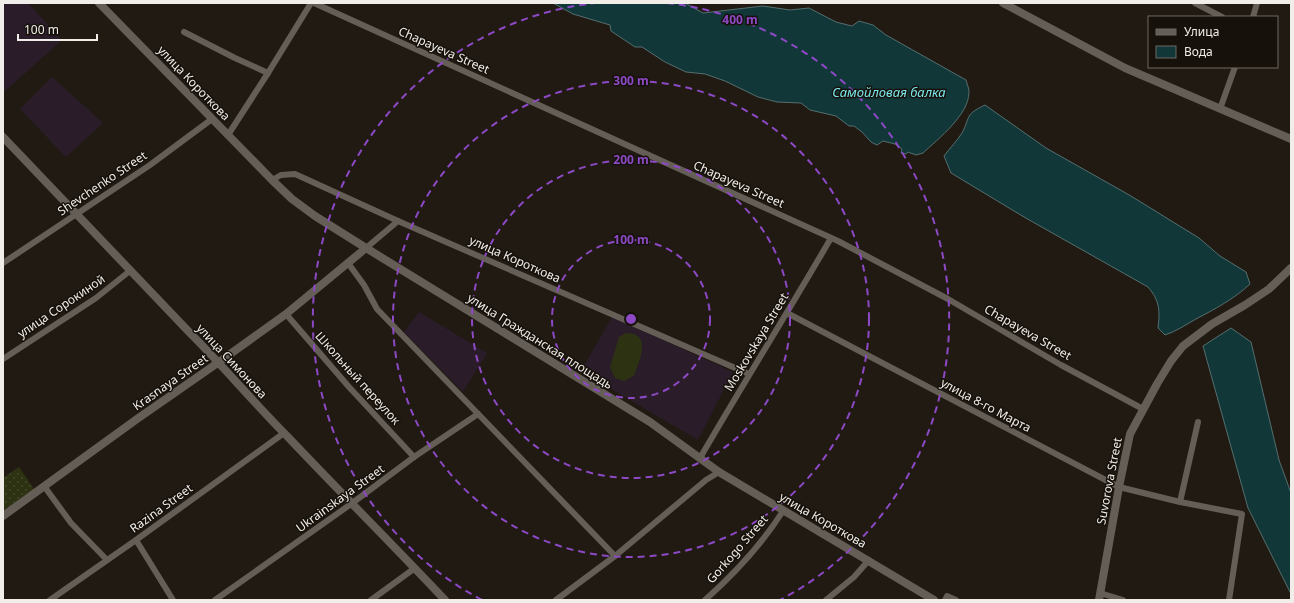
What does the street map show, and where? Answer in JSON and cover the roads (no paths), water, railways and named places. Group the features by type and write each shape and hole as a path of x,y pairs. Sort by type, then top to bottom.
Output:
{"street":[{"name":"улица Короткова","path":"99,3 292,199 366,248"},
{"path":"228,135 312,3"},
{"name":"Chapayeva Street","path":"312,3 831,238 948,299 1061,365 1143,409"},
{"path":"1003,3 1125,68 1291,139"},
{"path":"1195,3 1220,16"},
{"path":"1253,16 1257,3"},
{"path":"184,32 268,73"},
{"path":"1220,108 1235,68"},
{"name":"Shevchenko Street","path":"4,261 78,214 150,165 212,119"},
{"name":"улица Симонова","path":"3,137 219,362 351,504 445,600"},
{"name":"улица Короткова","path":"272,180 282,175 295,174 398,221 749,374"},
{"path":"366,248 398,221"},
{"name":"Moskovskaya Street","path":"700,458 749,374 788,313 831,238"},
{"name":"Krasnaya Street","path":"3,516 143,414 286,314 366,248"},
{"name":"улица Гражданская площадь","path":"366,248 650,422 700,458"},
{"path":"348,263 364,285 377,309 615,556"},
{"name":"Suvorova Street","path":"1100,597 1119,487 1130,434 1143,409 1171,361 1183,346 1212,324 1270,289 1291,268"},
{"name":"улица Сорокиной","path":"3,359 96,298 131,270"},
{"name":"улица 8-го Марта","path":"788,313 1119,487 1180,502 1242,514 1229,600"},
{"name":"Школьный переулок","path":"286,314 349,387 414,457"},
{"name":"Ukrainskaya Street","path":"215,600 351,504 414,457 478,414"},
{"path":"1180,502 1198,422"},
{"name":"Razina Street","path":"50,600 284,433"},
{"name":"улица Короткова","path":"700,458 719,472 783,511 869,560 934,600"},
{"path":"556,600 615,556 700,485 719,472"},
{"path":"44,486 71,523 107,560"},
{"name":"Gorkogo Street","path":"705,600 737,569 775,524 783,511"},
{"path":"136,540 173,600"},
{"path":"826,600 854,577 869,560"},
{"path":"372,600 415,568"},
{"path":"945,600 947,596 956,600"},
{"path":"1100,597 1123,600"}],"water":[{"name":"Самойловая балка","path":"553,3 685,3 703,13 763,6 790,10 809,8 836,22 852,26 859,21 873,25 886,35 966,80 969,90 968,101 952,126 923,153 916,155 908,152 906,154 901,153 902,149 895,144 883,141 877,145 871,142 854,126 849,126 836,116 810,110 801,103 777,102 758,97 725,81 705,74 686,72 665,62 642,47 635,47 611,31 610,25 573,14"},
{"name":"Самойловая балка","path":"985,105 1046,148 1131,196 1199,238 1220,256 1246,272 1250,284 1224,303 1177,330 1165,335 1158,328 1158,306 1155,297 1148,287 1024,217 951,173 944,156 962,133 969,116 978,108"},
{"path":"1231,328 1251,342 1279,460 1291,493 1291,594 1248,508 1203,346"}]}
